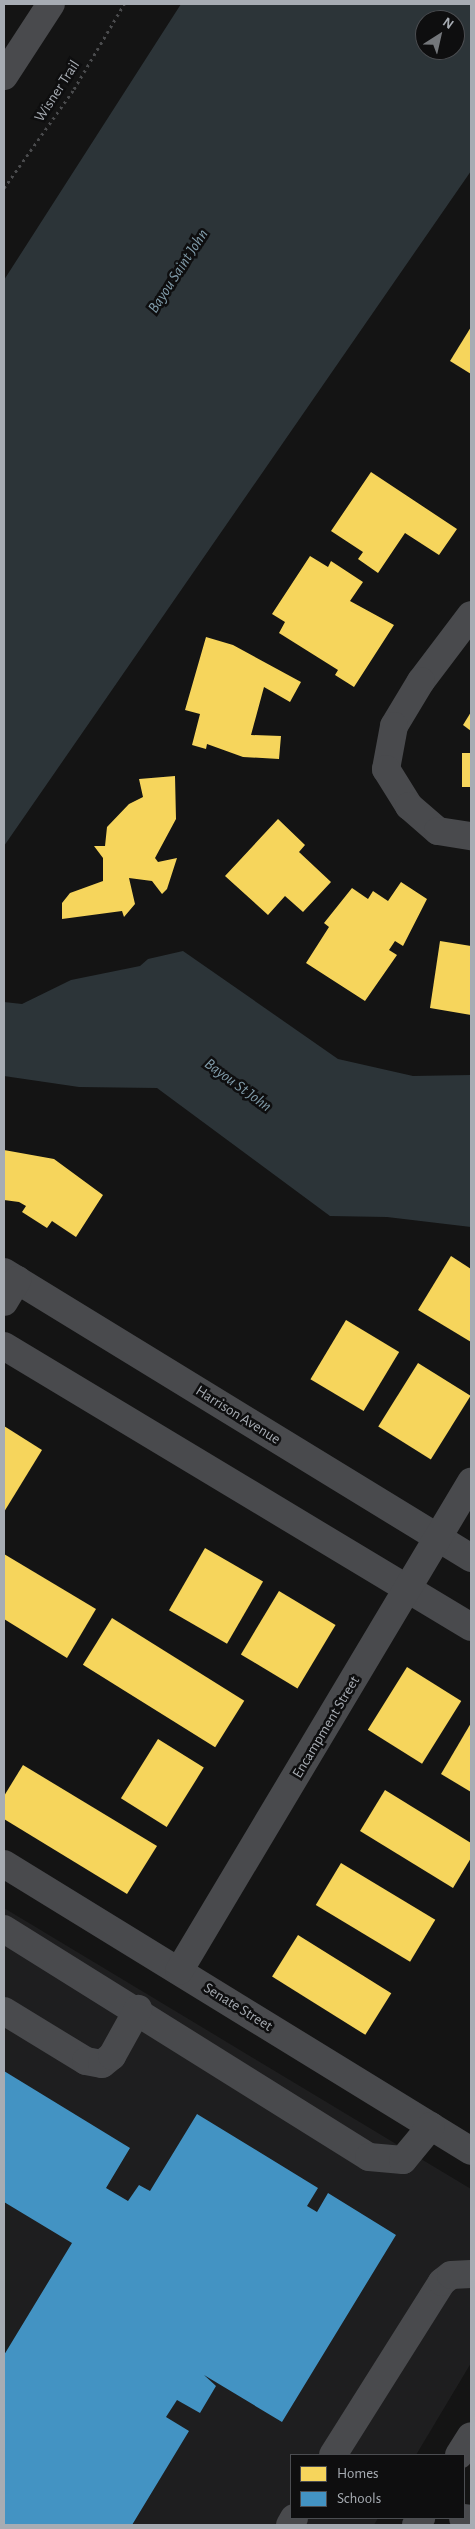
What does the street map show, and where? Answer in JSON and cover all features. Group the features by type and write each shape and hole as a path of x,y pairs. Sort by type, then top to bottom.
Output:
{"street":[{"path":"4,76 51,4"},
{"path":"471,615 421,681 394,726 386,769 409,806 438,831 471,836"},
{"name":"Harrison Avenue","path":"8,1285 471,1558"},
{"path":"4,1346 471,1627"},
{"name":"Encampment Street","path":"179,1971 409,1589 471,1482"},
{"name":"Senate Street","path":"4,1864 471,2151"},
{"path":"4,1929 138,2009 369,2157 403,2160 430,2126"},
{"path":"4,2011 86,2061 102,2064 112,2056 138,2009"},
{"path":"335,2454 442,2282 451,2276 471,2274"},
{"path":"460,2454 471,2436"}],"path":[{"name":"Wisner Trail","path":"4,188 74,89 124,4"}],"shaded area":[{"path":"4,1908 471,2189 471,2363 417,2454 290,2454 290,2519 377,2519 374,2525 4,2525"}],"water":[{"name":"Bayou Saint John","path":"181,4 471,4 471,171 4,846 4,280"},
{"name":"Bayou St John","path":"183,951 338,1059 413,1076 471,1075 471,1227 387,1217 330,1216 157,1088 79,1087 4,1076 4,1002 22,1004 71,980 140,966 148,959"}],"building: Homes":[{"path":"471,327 471,374 450,361"},
{"path":"371,472 457,529 439,555 405,533 378,573 358,559 363,552 331,531"},
{"path":"310,556 328,567 331,561 363,582 350,601 394,625 354,687 335,675 338,670 279,633 285,622 272,614"},
{"path":"206,637 233,645 301,682 290,702 264,687 251,735 281,736 279,759 243,757 207,744 206,749 192,745 200,714 185,710"},
{"path":"471,712 471,731 463,725"},
{"path":"462,753 471,753 471,787 462,787"},
{"path":"175,776 176,819 155,858 158,862 177,858 167,889 162,894 152,881 129,878 135,904 124,917 122,911 62,919 62,903 70,893 103,881 103,858 94,846 105,846 107,827 129,804 143,797 139,779"},
{"path":"278,819 305,845 299,852 331,882 303,912 285,896 268,915 225,876"},
{"path":"401,882 427,899 403,946 395,941 389,950 397,955 365,1001 306,963 329,927 324,923 352,888 368,899 373,891 388,901"},
{"path":"440,941 471,946 471,1015 430,1008"},
{"path":"4,1150 54,1159 103,1195 76,1237 52,1221 47,1228 22,1212 26,1206 19,1202 4,1200"},
{"path":"451,1256 471,1269 471,1342 418,1310"},
{"path":"346,1320 399,1352 364,1411 310,1379"},
{"path":"418,1363 471,1396 431,1459 378,1427"},
{"path":"4,1426 42,1450 4,1512"},
{"path":"205,1548 263,1582 227,1644 169,1610"},
{"path":"4,1554 96,1609 67,1658 4,1619"},
{"path":"279,1591 336,1625 297,1688 241,1654"},
{"path":"112,1618 244,1701 215,1747 83,1665"},
{"path":"407,1667 461,1701 422,1764 368,1730"},
{"path":"471,1723 471,1792 441,1774"},
{"path":"158,1739 204,1768 167,1827 121,1798"},
{"path":"23,1765 157,1846 127,1894 4,1819 4,1796"},
{"path":"385,1790 471,1843 471,1858 453,1888 360,1831"},
{"path":"341,1863 435,1920 410,1962 316,1905"},
{"path":"298,1935 391,1993 365,2035 272,1977"}],"building: Schools":[{"path":"4,2071 130,2148 106,2188 128,2201 139,2185 150,2191 197,2114 318,2188 307,2206 317,2212 328,2193 396,2235 282,2422 204,2375 216,2386 200,2413 177,2400 166,2417 189,2431 132,2525 4,2525 4,2355 72,2243 4,2202"}]}
